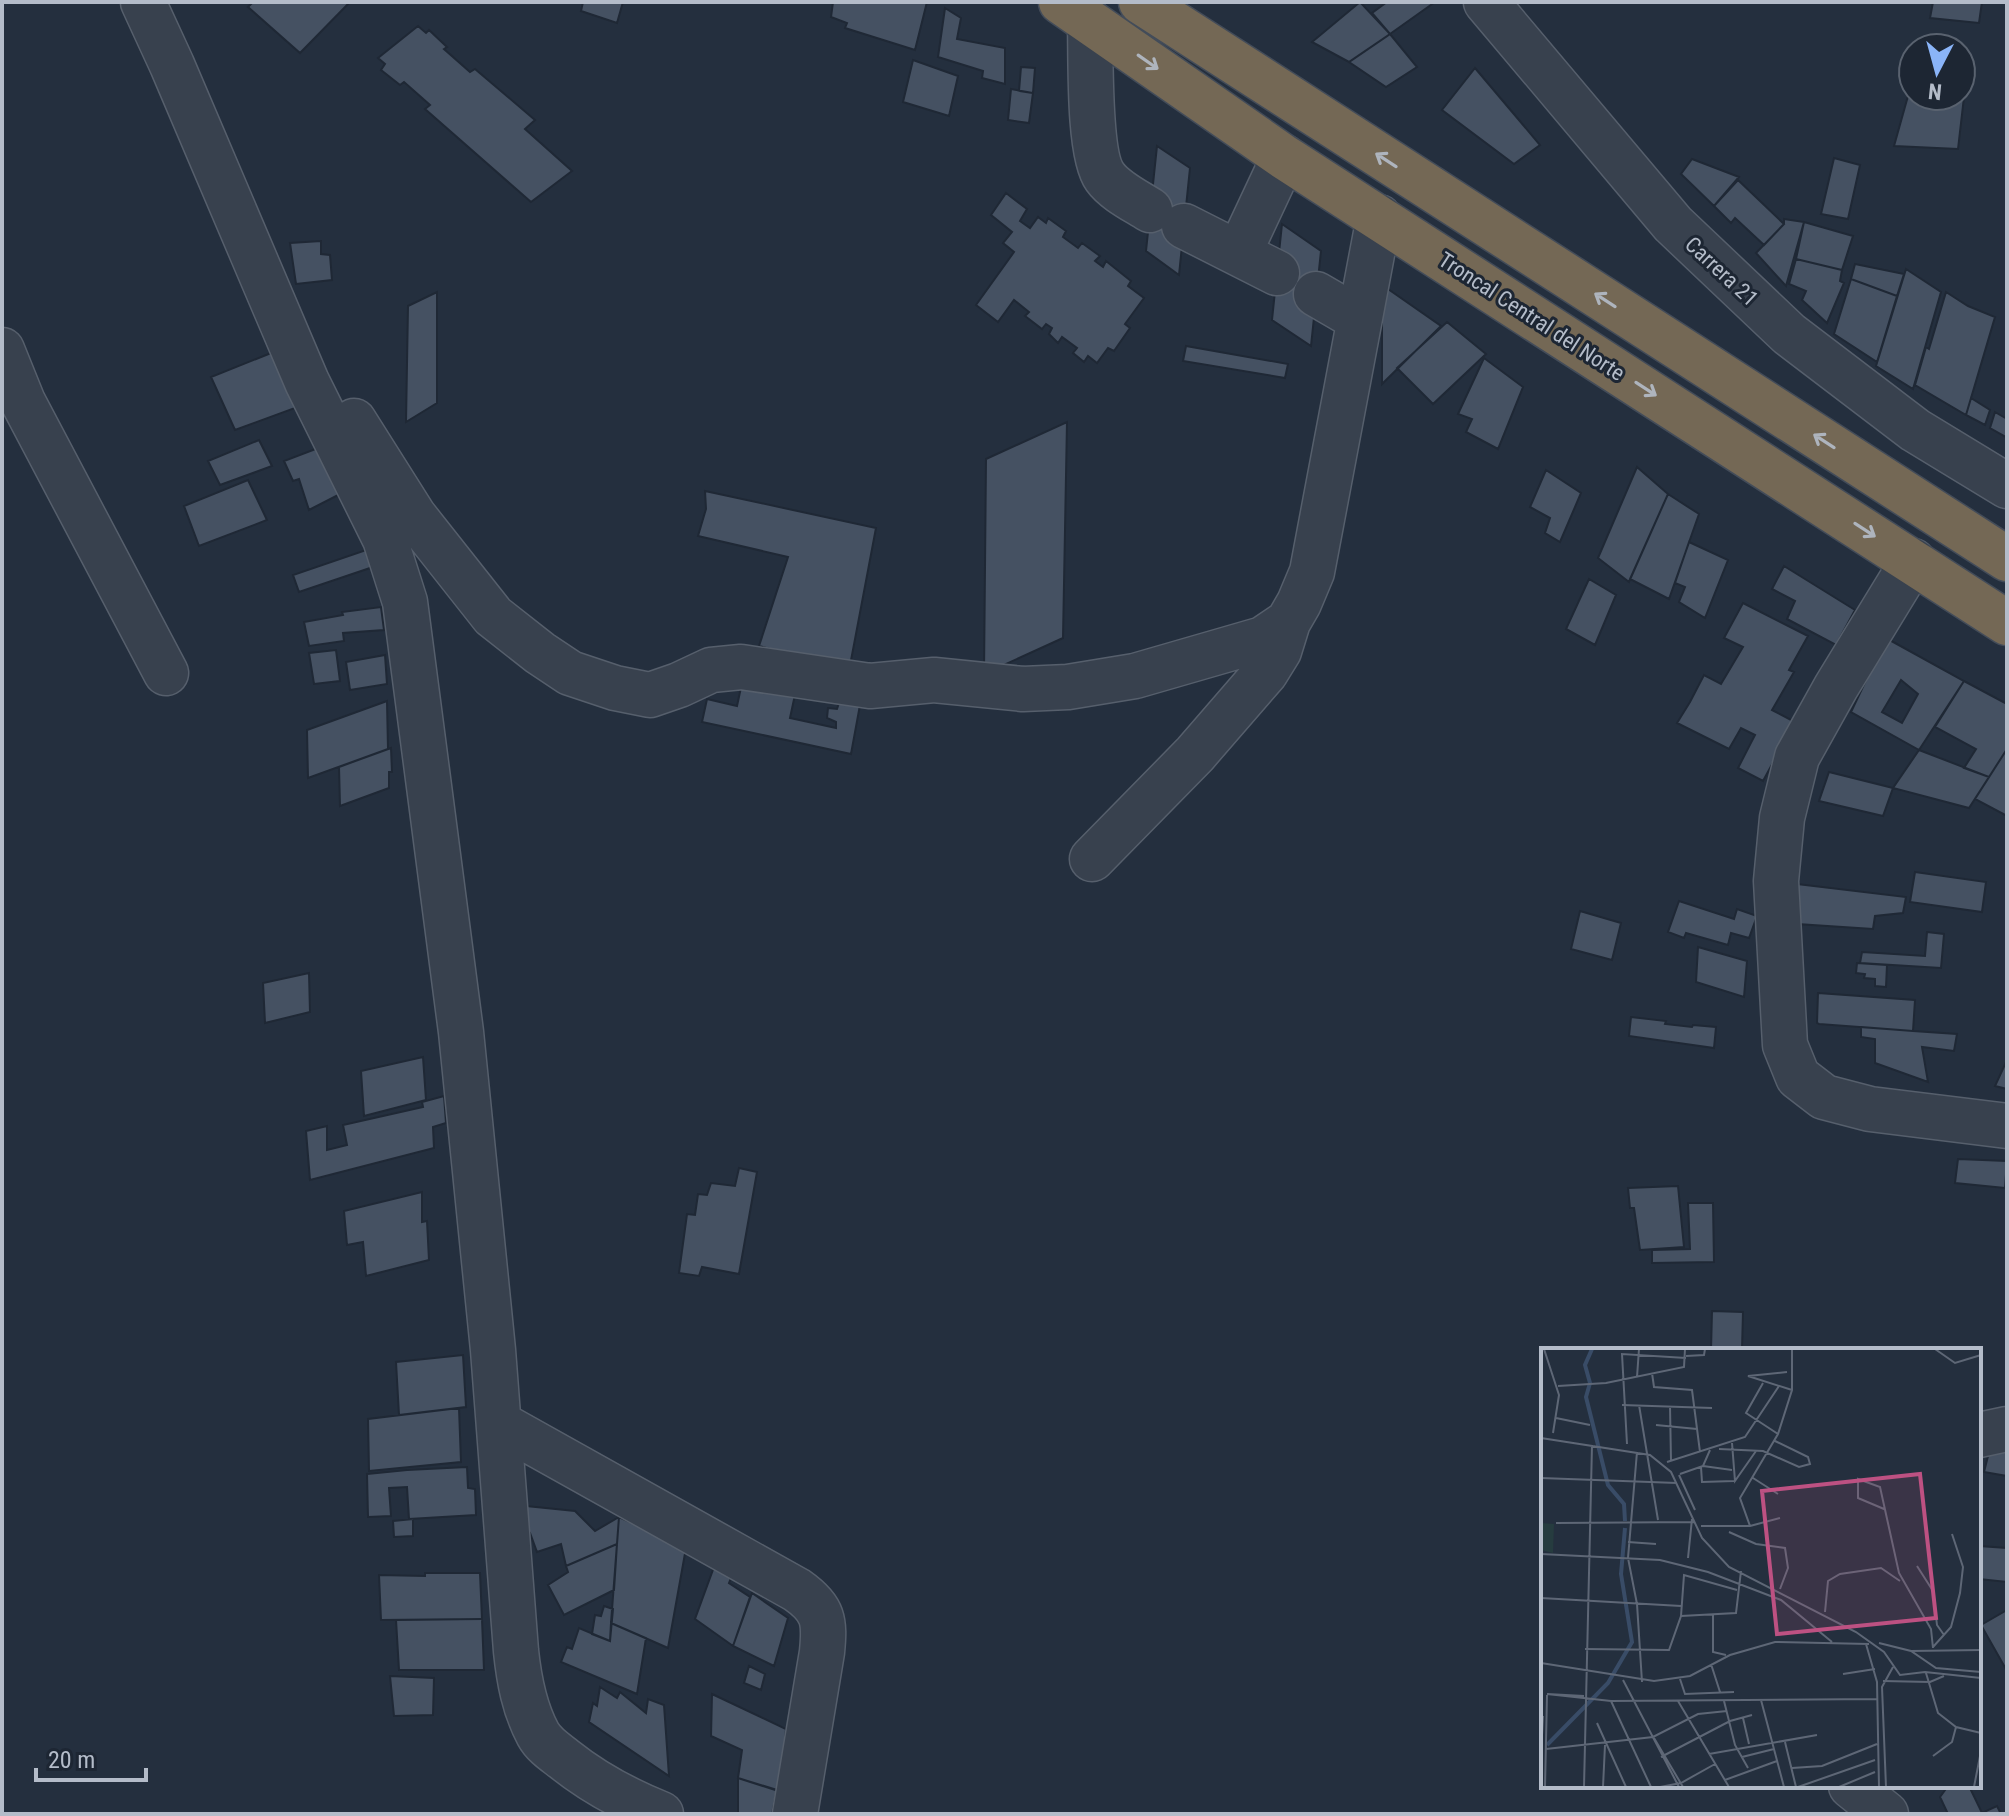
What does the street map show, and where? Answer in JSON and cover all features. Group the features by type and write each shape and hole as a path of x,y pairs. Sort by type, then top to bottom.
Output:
{"highway":[{"path":"1141,2 1191,20 2007,559"},
{"name":"Troncal Central del Norte","path":"1076,12 1284,157 2007,623"}],"street":[{"path":"143,2 307,382 385,539 405,602 461,1032 500,1424 519,1680 527,1709 539,1735 558,1755 629,1801 661,1814"},
{"name":"Carrera 21","path":"1486,2 1673,224 1789,334 1915,430 2007,486"},
{"path":"1076,12 1099,165 1105,177 1114,186 1167,218 1277,273"},
{"path":"1239,253 1284,157"},
{"path":"1092,859 1195,754 1266,672 1279,651 1288,622 1312,572 1379,217"},
{"path":"1316,294 1359,319"},
{"path":"288,336 327,380 414,516 493,616 570,673 615,688 650,695 711,670 741,667 870,686 934,680 1023,689 1068,687 1135,676 1263,639 1288,622"},
{"path":"2,350 23,402 166,673"},
{"path":"1913,561 1797,757 1782,818 1776,881 1785,1045 1798,1077 1824,1097 1870,1109 2007,1126"},
{"path":"500,1424 812,1601 820,1613 822,1652 795,1814"},
{"path":"1981,1435 2007,1429"},
{"path":"1854,1788 1886,1814"}],"building":[{"path":"253,2 350,2 300,53 248,7"},
{"path":"583,2 623,2 617,23 581,11"},
{"path":"833,2 927,2 915,50 845,28 847,23 831,17"},
{"path":"1360,2 1390,34 1349,62 1312,42"},
{"path":"1387,2 1435,2 1390,34 1372,13"},
{"path":"1933,2 1982,2 1979,23 1930,18"},
{"path":"945,8 961,18 957,39 1005,48 1005,84 982,78 983,71 938,57"},
{"path":"418,26 426,33 429,30 447,47 444,49 470,72 475,69 535,120 525,129 572,171 531,202 425,109 430,105 404,82 400,85 381,70 385,64 378,58"},
{"path":"1390,34 1417,67 1386,87 1349,62"},
{"path":"913,60 958,76 949,116 903,102"},
{"path":"1021,67 1035,68 1033,93 1019,91"},
{"path":"1475,68 1540,145 1514,164 1442,110"},
{"path":"1011,89 1033,93 1029,123 1008,120"},
{"path":"1904,112 1962,112 1958,149 1894,146"},
{"path":"1157,146 1190,168 1179,275 1146,251"},
{"path":"1834,158 1860,165 1848,219 1821,214"},
{"path":"1692,159 1739,177 1714,206 1681,174"},
{"path":"1738,180 1784,224 1764,245 1735,218 1731,223 1714,206"},
{"path":"1006,193 1027,209 1020,221 1030,228 1038,217 1046,223 1048,218 1066,231 1063,237 1078,248 1082,243 1100,256 1095,261 1103,267 1106,261 1131,281 1128,286 1144,298 1125,324 1130,328 1114,351 1108,348 1097,363 1088,356 1084,362 1073,353 1077,348 1062,337 1058,343 1049,334 1052,328 1046,324 1042,329 1025,316 1029,312 1014,300 998,322 976,305 1014,252 1003,243 1012,232 991,215"},
{"path":"1784,219 1804,222 1786,286 1756,253 1784,224"},
{"path":"1804,222 1853,236 1842,270 1796,259"},
{"path":"1282,224 1321,251 1311,346 1272,320"},
{"path":"321,241 321,254 330,255 332,280 296,284 290,243"},
{"path":"1796,259 1842,270 1840,281 1844,283 1827,323 1802,300 1806,291 1789,284"},
{"path":"1855,264 1904,274 1897,296 1851,279"},
{"path":"1906,269 1941,292 1913,389 1876,366"},
{"path":"1851,279 1897,296 1877,362 1834,334"},
{"path":"1388,289 1441,326 1382,384 1382,293"},
{"path":"437,292 437,403 406,422 408,306"},
{"path":"1946,292 1968,306 1995,317 1966,415 1915,385"},
{"path":"1447,322 1486,354 1433,404 1397,368"},
{"path":"1186,346 1288,364 1285,378 1183,361"},
{"path":"281,349 306,404 235,430 211,377"},
{"path":"1484,358 1523,387 1498,449 1466,432 1472,419 1458,414"},
{"path":"1971,398 1990,410 1985,425 1966,415"},
{"path":"1995,412 2007,419 2006,437 1990,428"},
{"path":"1067,422 1063,638 984,674 986,459"},
{"path":"259,440 272,466 220,485 208,461"},
{"path":"326,445 346,491 309,510 299,479 293,481 284,461"},
{"path":"1637,467 1668,494 1629,582 1598,558"},
{"path":"1546,470 1581,493 1560,542 1545,533 1550,518 1530,507"},
{"path":"248,480 267,520 199,546 184,506"},
{"path":"705,491 876,528 849,671 759,646 788,557 698,536 706,509"},
{"path":"1668,494 1699,514 1669,599 1630,579"},
{"path":"1689,542 1728,560 1705,618 1679,602 1685,587 1675,583"},
{"path":"369,549 373,567 299,592 293,575"},
{"path":"1784,566 1855,610 1836,645 1787,619 1795,601 1772,589"},
{"path":"1589,579 1616,595 1595,645 1566,629"},
{"path":"1743,603 1808,636 1789,670 1794,672 1772,710 1795,722 1763,781 1738,768 1755,735 1741,728 1729,749 1677,723 1704,675 1721,684 1743,647 1724,638"},
{"path":"381,607 384,630 343,633 344,641 309,646 304,622 343,615 342,612"},
{"path":"1886,638 1964,681 1919,750 1851,712","holes":["1901,680 1918,694 1902,723 1882,712"]},
{"path":"336,650 340,681 314,684 309,653"},
{"path":"385,655 387,684 350,690 346,662"},
{"path":"743,678 796,690 790,718 836,728 836,722 827,718 828,708 837,709 840,700 860,705 851,754 702,722 707,699 737,706"},
{"path":"1964,681 2005,703 2007,701 2007,749 1989,777 1964,768 1976,749 1935,727"},
{"path":"387,701 388,749 308,778 307,730"},
{"path":"391,748 389,788 340,806 339,767"},
{"path":"2007,749 2007,816 1975,799"},
{"path":"1919,750 1989,777 1969,808 1893,788"},
{"path":"1829,772 1893,788 1883,816 1819,801"},
{"path":"1915,872 1986,882 1982,912 1910,902"},
{"path":"1797,884 1906,897 1903,913 1875,916 1873,929 1797,924"},
{"path":"1679,901 1734,919 1737,909 1757,916 1749,938 1731,933 1728,945 1686,933 1684,938 1668,932"},
{"path":"1580,911 1621,923 1612,960 1571,949"},
{"path":"1927,932 1944,934 1941,968 1860,963 1862,952 1925,956"},
{"path":"1698,947 1747,961 1744,997 1696,982"},
{"path":"1857,963 1887,965 1886,987 1875,986 1875,979 1856,973"},
{"path":"309,973 310,1012 265,1023 263,983"},
{"path":"1818,993 1915,1000 1913,1031 1819,1024"},
{"path":"1631,1017 1666,1021 1665,1024 1716,1027 1714,1048 1629,1036"},
{"path":"1861,1027 1957,1034 1954,1051 1922,1047 1928,1082 1875,1063 1875,1039 1861,1037"},
{"path":"423,1057 426,1100 364,1116 361,1071"},
{"path":"2007,1060 2007,1089 1995,1086"},
{"path":"444,1096 446,1123 433,1127 434,1148 310,1180 306,1131 327,1126 327,1150 347,1145 343,1125 423,1107 422,1102"},
{"path":"1958,1159 2007,1161 2005,1188 1955,1183"},
{"path":"739,1168 757,1172 739,1274 702,1267 699,1276 679,1273 687,1214 695,1215 698,1194 707,1195 711,1183 735,1186"},
{"path":"1678,1186 1684,1247 1640,1250 1628,1188"},
{"path":"422,1192 422,1222 427,1221 429,1260 366,1276 363,1242 347,1245 344,1211"},
{"path":"1688,1203 1713,1203 1714,1262 1652,1263 1652,1250 1690,1249"},
{"path":"1712,1311 1743,1312 1742,1348 1711,1348"},
{"path":"463,1355 466,1407 399,1415 396,1362"},
{"path":"459,1408 461,1462 369,1471 368,1419"},
{"path":"1991,1444 2007,1447 2007,1476 1984,1472"},
{"path":"467,1467 468,1488 475,1489 476,1515 409,1519 407,1487 389,1488 391,1516 368,1517 367,1474"},
{"path":"526,1506 575,1511 595,1531 619,1517 617,1544 566,1566 561,1544 537,1552 530,1533 525,1534"},
{"path":"619,1517 686,1548 668,1648 611,1623"},
{"path":"413,1519 413,1536 394,1537 393,1521"},
{"path":"617,1544 614,1590 564,1615 548,1585 568,1572 566,1566"},
{"path":"1981,1546 2007,1548 2007,1582 1981,1579"},
{"path":"714,1567 731,1578 729,1583 750,1597 733,1646 695,1619"},
{"path":"425,1573 480,1573 482,1619 381,1620 379,1575 425,1576"},
{"path":"752,1593 788,1618 774,1666 733,1646"},
{"path":"604,1606 613,1609 610,1641 592,1634 595,1615 601,1616"},
{"path":"2007,1610 2007,1671 1981,1625"},
{"path":"482,1619 484,1670 399,1670 396,1620"},
{"path":"611,1623 646,1638 637,1694 561,1662 567,1647 572,1649 579,1628 610,1641"},
{"path":"749,1666 765,1674 761,1690 744,1683"},
{"path":"390,1676 434,1678 433,1715 394,1716"},
{"path":"600,1687 617,1698 620,1692 646,1713 648,1699 664,1705 669,1776 589,1722 593,1703 597,1706"},
{"path":"712,1694 786,1729 781,1792 738,1778 742,1750 711,1736"},
{"path":"738,1778 777,1790 772,1814 738,1814"},
{"path":"1947,1788 1970,1788 1982,1813 1997,1806 2001,1814 1948,1814 1940,1797"}]}
